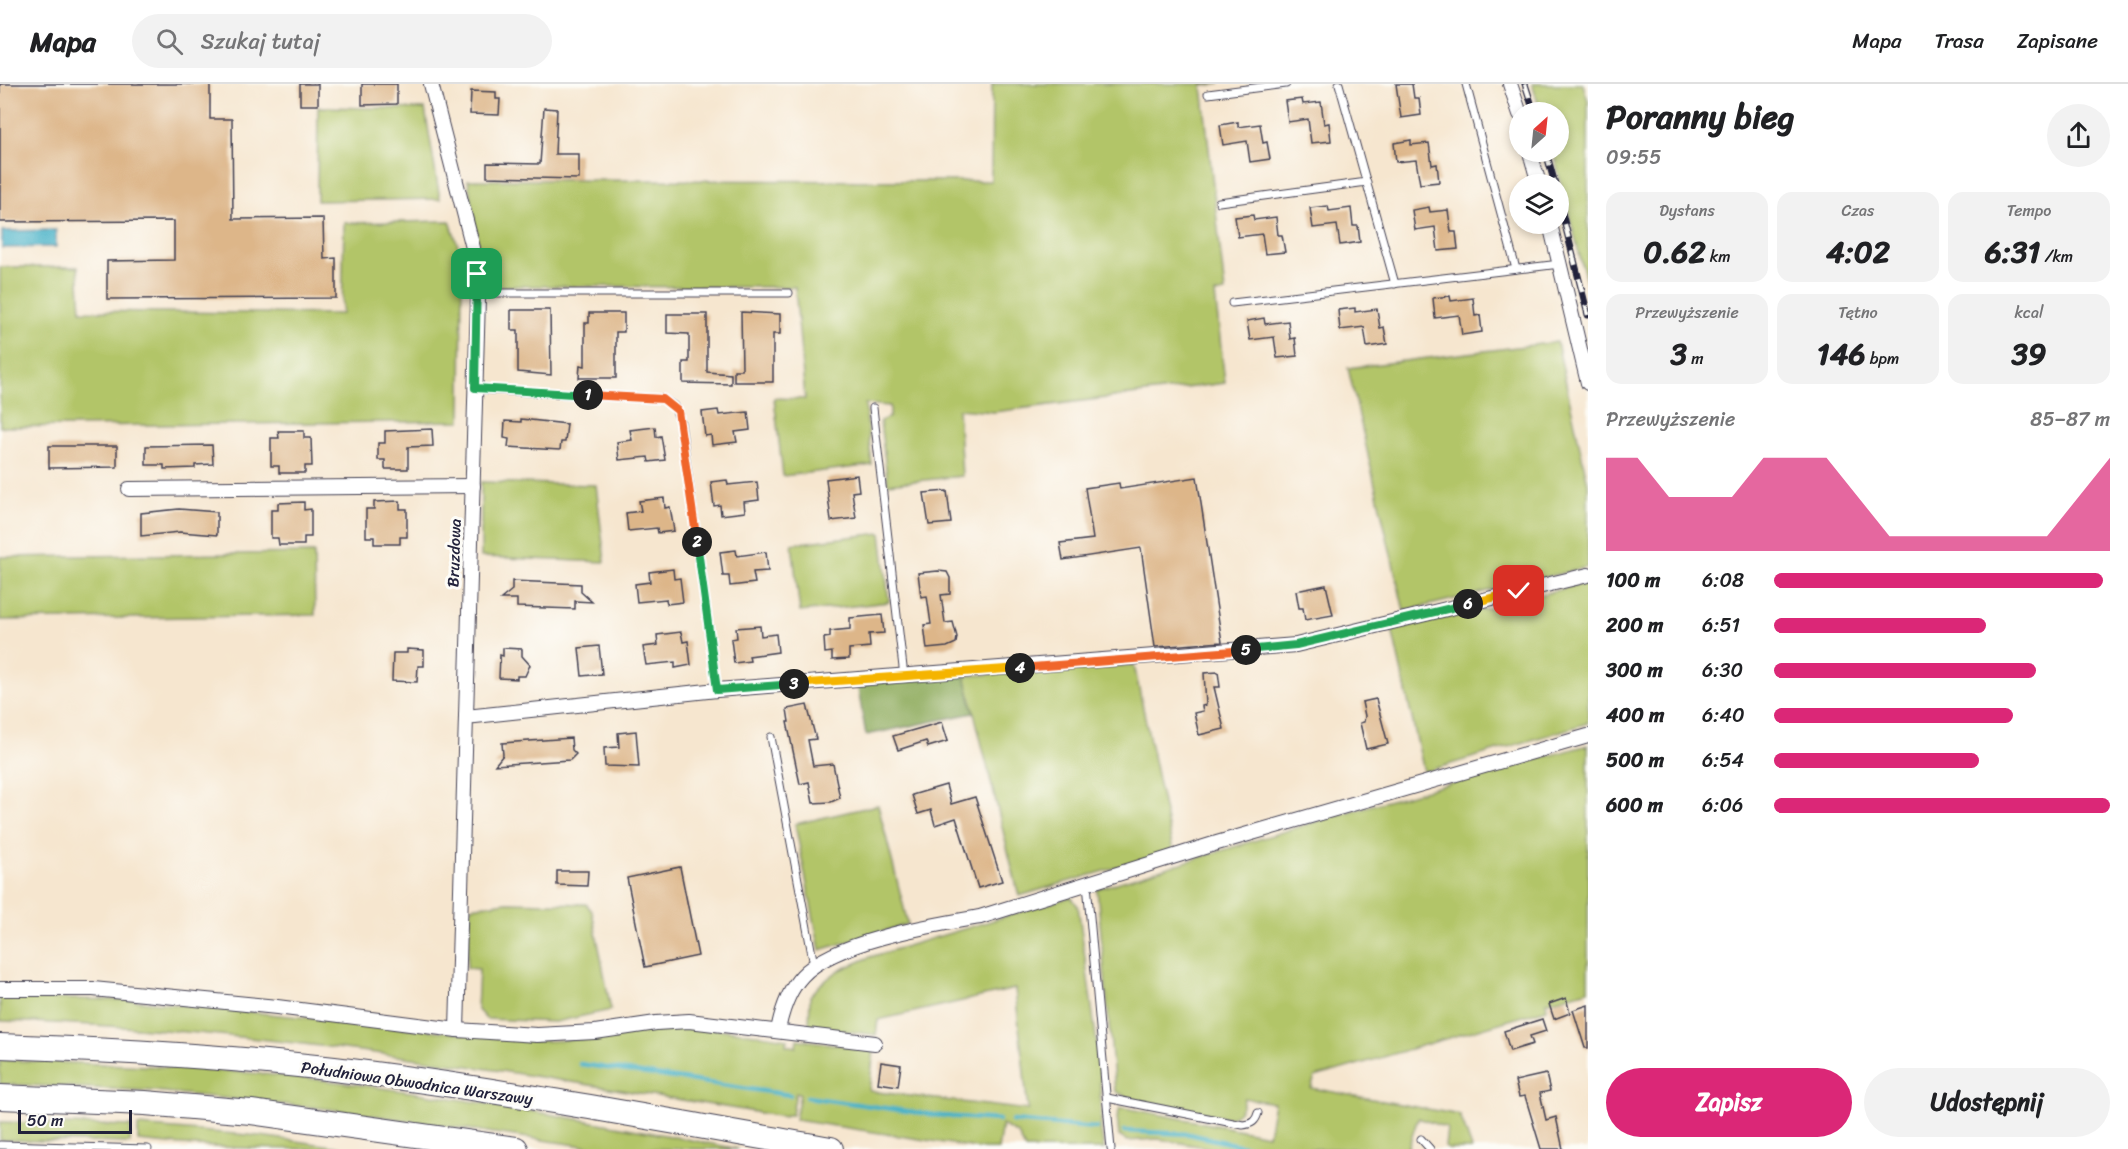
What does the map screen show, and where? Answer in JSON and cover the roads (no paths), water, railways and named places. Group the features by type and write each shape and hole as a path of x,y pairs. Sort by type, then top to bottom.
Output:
{"highway":[{"name":"Południowa Obwodnica Warszawy","path":"0,1046 213,1056 336,1070 428,1082 831,1149"},
{"path":"0,1097 145,1103 251,1112 516,1149"}],"street":[{"name":"Bruzdowa","path":"430,84 473,248 477,293 457,1030"},
{"path":"1510,84 1516,102"},
{"path":"1552,234 1588,383"},
{"path":"129,489 473,486"},
{"path":"466,717 717,690 1296,645 1588,574"},
{"path":"778,1030 782,1013 793,987 814,965 833,954 858,945 980,917 1217,843 1588,736"},
{"path":"0,989 93,989 277,1007 457,1030 566,1035 689,1021 875,1042"}],"lane":[{"path":"1208,94 1286,84"},
{"path":"1339,84 1395,284"},
{"path":"1467,84 1516,269"},
{"path":"1219,202 1367,182"},
{"path":"1232,303 1560,264"},
{"path":"477,293 789,293"},
{"path":"475,388 663,399 674,406 681,423 717,690"},
{"path":"873,408 904,676"},
{"path":"771,736 814,965"},
{"path":"1087,884 1111,1149"},
{"path":"1107,1098 1243,1125 1251,1124 1258,1113"},
{"path":"1421,1138 1430,1149"},
{"path":"0,1145 148,1149"}],"water":[{"path":"56,230 56,247 2,248 2,231"}],"waterway":[{"path":"580,1064 790,1095"},
{"path":"807,1097 942,1116 999,1120"},
{"path":"1012,1121 1096,1128"},
{"path":"1124,1131 1189,1134 1256,1149"}],"railway":[{"path":"1525,84 1531,102"},
{"path":"1549,162 1552,174"},
{"path":"1567,234 1588,315"}]}
